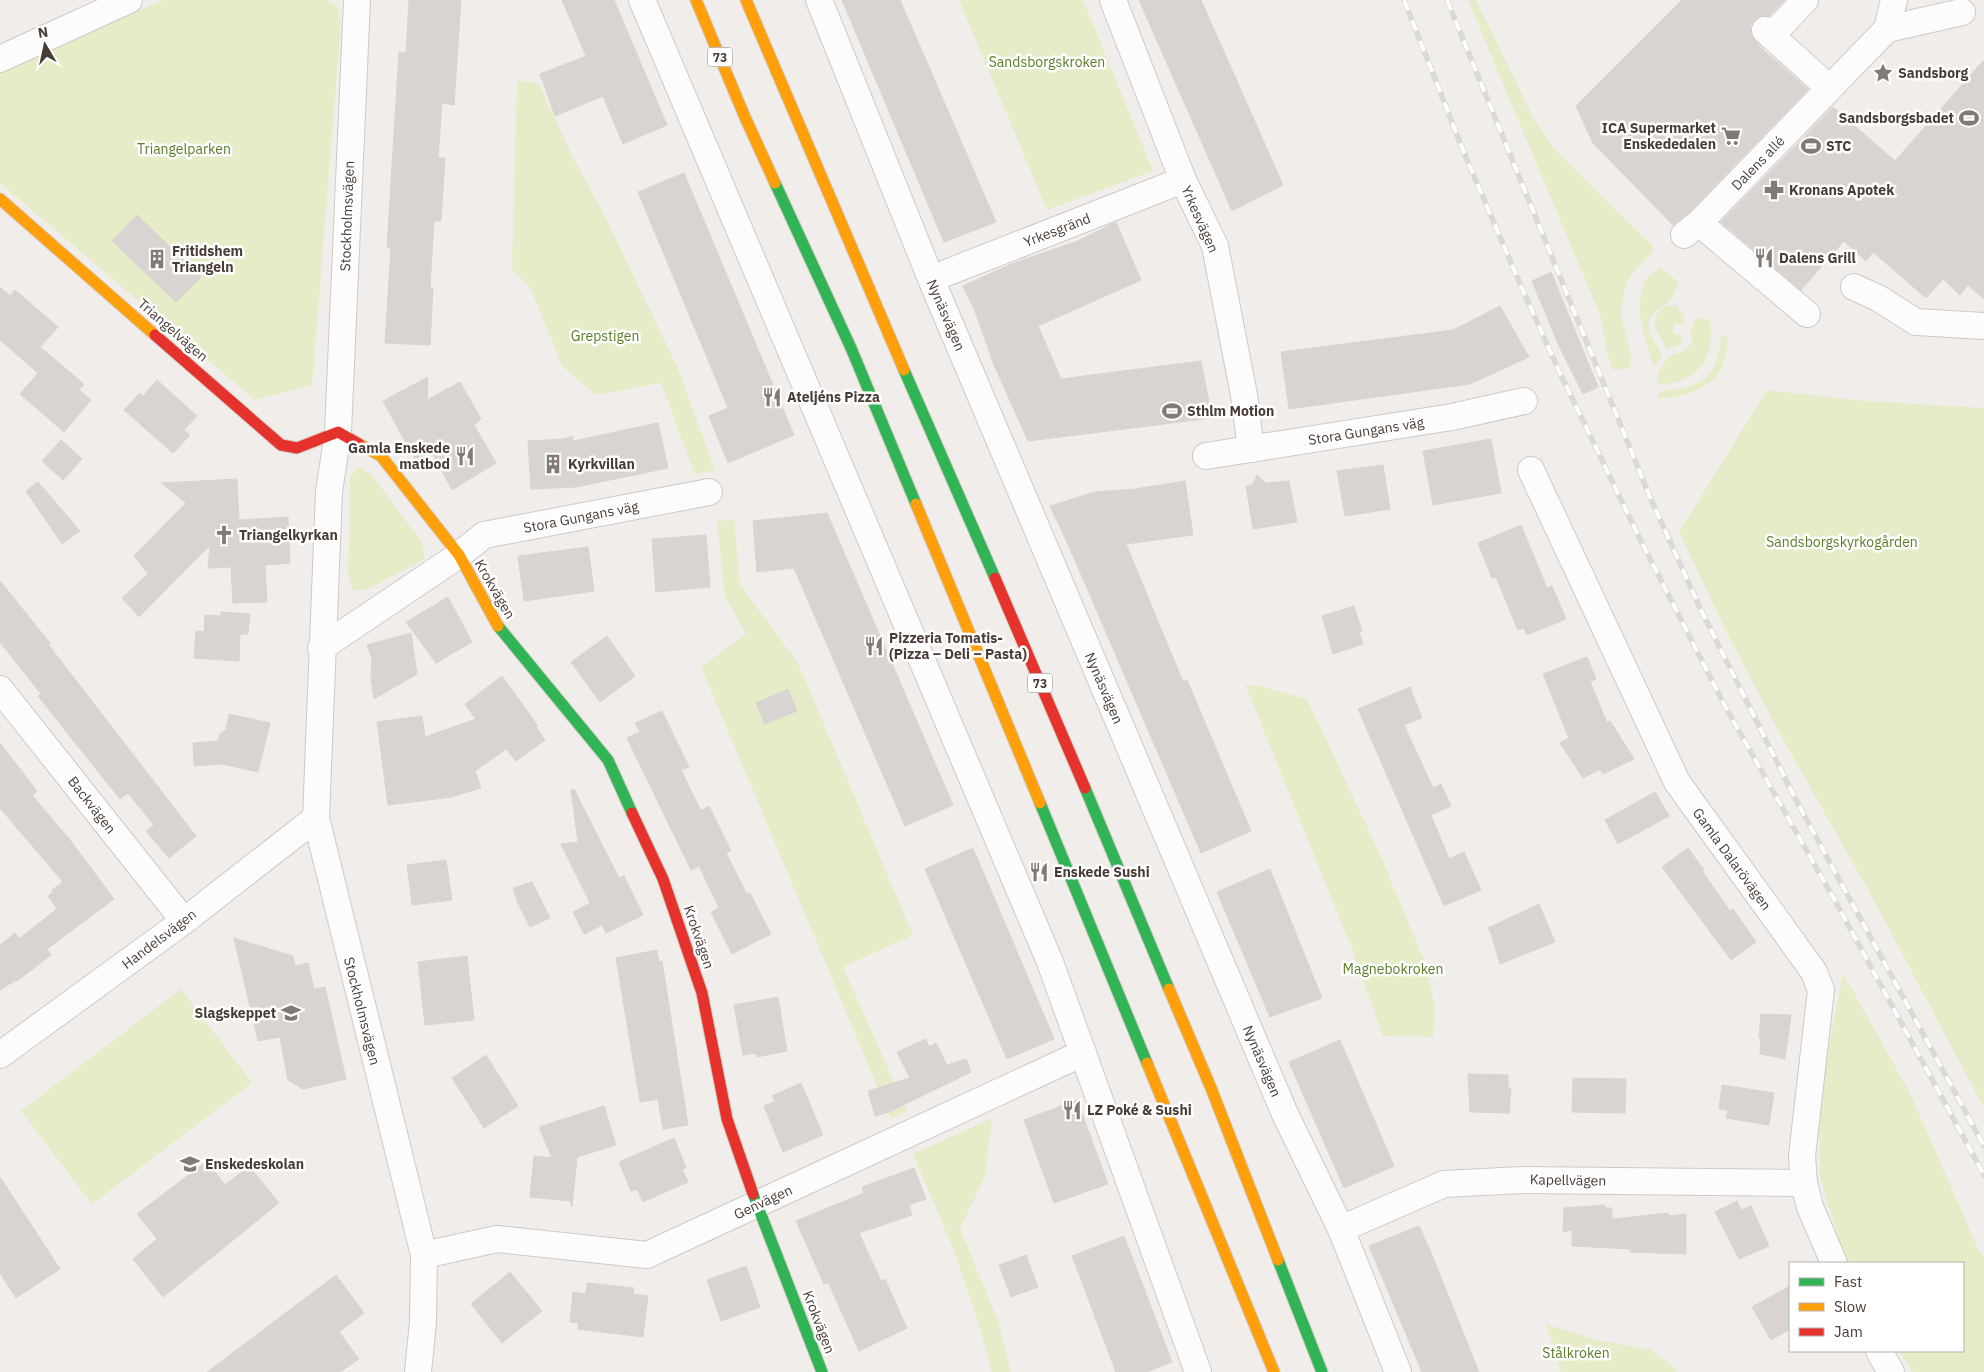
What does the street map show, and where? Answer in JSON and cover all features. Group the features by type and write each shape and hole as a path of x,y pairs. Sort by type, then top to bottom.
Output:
{"main road":[{"name":"73","path":"696,0 744,114 851,348 1274,1372"},
{"name":"73","path":"746,0 876,308 1070,754 1211,1088 1322,1372"},
{"path":"700,41 744,114"},
{"name":"Triangelvägen","path":"0,199 281,445 297,448 338,432"},
{"path":"338,432 382,456 459,555"},
{"name":"Krokvägen","path":"459,555 494,621 608,760 659,870 702,993 726,1119 757,1205 822,1372"}],"street":[{"path":"0,59 129,0"},
{"name":"Stockholmsvägen","path":"357,0 338,432 329,492 321,648 316,818 424,1255 423,1322 418,1372"},
{"path":"642,0 1050,962 1198,1372"},
{"name":"Nynäsvägen","path":"820,0 930,279 1281,1105 1342,1229 1398,1372"},
{"name":"Yrkesvägen","path":"1113,0 1183,180 1215,246 1244,395 1251,449"},
{"path":"1805,0 1768,33 1829,88"},
{"path":"1894,0 1887,29 1962,12"},
{"name":"Dalens allé","path":"1807,314 1692,229 1887,29"},
{"name":"Yrkesgränd","path":"930,279 1183,180"},
{"path":"1854,287 1878,298 1916,322 1984,326"},
{"name":"Stora Gungans väg","path":"1206,456 1452,417 1524,401"},
{"name":"Gamla Dalarövägen","path":"1531,470 1677,782 1814,972 1821,990 1802,1156 1804,1183 1810,1207 1834,1262"},
{"name":"Stora Gungans väg","path":"459,555 484,535 709,492"},
{"path":"321,648 459,555"},
{"name":"Backvägen","path":"0,689 184,921"},
{"name":"Handelsvägen","path":"0,1055 184,921 316,818"},
{"name":"Genvägen","path":"424,1255 497,1239 647,1255 1083,1052"},
{"name":"Kapellvägen","path":"1342,1229 1444,1184 1522,1180 1804,1183"},
{"path":"1880,1352 1891,1372"}],"green space":[{"name":"Triangelparken","path":"163,0 326,0 337,6 341,23 312,385 255,400 0,183 0,72"},
{"name":"Sandsborgskroken","path":"959,0 1083,0 1153,171 1047,210"},
{"path":"1468,0 1476,0 1535,121 1556,151 1654,247 1630,277 1624,295 1622,315 1631,361 1629,368 1613,370 1608,357 1600,315"},
{"name":"Grepstigen","path":"517,81 538,83 676,364 715,470 695,475 661,383 596,395 562,366 531,289 512,270"},
{"path":"1660,267 1679,283 1671,298 1653,314 1649,321 1650,334 1662,355 1654,367 1644,335 1640,301 1646,280"},
{"path":"1676,305 1684,316 1684,324 1674,324 1673,333 1682,336 1681,344 1667,350 1655,327 1656,315 1665,306"},
{"path":"1702,317 1710,322 1710,348 1706,358 1700,367 1683,380 1658,384 1657,375 1668,356 1686,350 1692,342 1691,330 1694,320"},
{"path":"1728,336 1723,364 1719,373 1712,380 1696,391 1676,397 1657,398 1660,391 1686,387 1704,379 1715,363 1721,337"},
{"name":"Sandsborgskyrkogården","path":"1767,390 1865,401 1984,408 1984,1108 1871,895 1779,732 1728,635 1679,532"},
{"path":"357,467 371,474 422,543 425,559 368,589 354,591 348,577 350,478"},
{"path":"734,520 740,585 798,663 913,935 843,967 907,1111 891,1119 701,667 746,634 725,596 717,521"},
{"name":"Magnebokroken","path":"1245,684 1307,699 1378,850 1424,960 1435,1006 1433,1037 1383,1036 1352,949"},
{"path":"1843,973 1911,1095 1978,1249 1984,1257 1984,1372 1913,1372 1900,1352 1964,1352 1964,1262 1850,1262 1840,1243 1820,1178 1821,1088"},
{"path":"181,989 252,1083 92,1204 21,1111"},
{"path":"992,1118 985,1176 960,1229 998,1321 1011,1372 992,1372 976,1315 952,1246 913,1154"},
{"name":"Stålkroken","path":"1546,1324 1596,1340 1651,1350 1675,1368 1677,1372 1561,1372"}],"building":[{"path":"409,0 461,0 454,105 442,103 438,158 445,158 441,221 434,221 430,288 433,288 430,345 385,343 391,248 387,248 399,52 406,53"},
{"path":"562,0 614,0 667,125 623,144 603,96 555,116 540,74 586,56"},
{"path":"842,0 900,0 996,222 944,242"},
{"path":"1139,0 1201,0 1283,185 1232,211"},
{"path":"1682,0 1784,0 1769,16 1761,16 1754,20 1750,26 1751,34 1760,47 1808,89 1689,212 1673,225 1593,143 1576,106"},
{"path":"1984,60 1984,299 1968,285 1960,295 1943,279 1926,298 1873,252 1866,261 1844,241 1801,290 1721,222 1833,107 1895,161"},
{"path":"684,173 794,435 728,463 709,416 728,408 638,192"},
{"name":"Fritidshem Triangeln","path":"137,215 201,277 176,302 112,241"},
{"path":"1116,222 1141,280 1038,326 1061,379 1201,361 1212,418 1028,441 994,365 975,311 963,286 1011,264 1078,241"},
{"path":"1551,272 1598,387 1583,394 1559,346 1532,281"},
{"path":"0,287 10,296 15,290 58,327 40,347 84,384 79,390 91,400 64,432 20,394 38,373 0,340"},
{"path":"1500,306 1529,357 1470,384 1289,409 1281,352 1453,330"},
{"path":"428,377 427,400 460,382 481,419 474,425 496,463 452,490 433,454 416,461 383,401"},
{"path":"157,380 197,416 184,430 190,435 173,453 124,410 140,393 143,396"},
{"path":"658,423 668,468 576,487 531,489 528,441 564,439 573,436 573,441"},
{"path":"1491,439 1501,493 1433,505 1423,451"},
{"path":"61,440 82,459 63,480 42,461"},
{"path":"1383,465 1390,509 1345,516 1337,471"},
{"path":"1257,475 1266,483 1289,481 1297,522 1253,529 1246,486 1252,485"},
{"name":"Triangelkyrkan","path":"237,479 239,520 288,517 290,563 265,565 267,602 233,603 231,567 208,568 210,545 139,617 122,598 148,574 134,556 186,503 161,483"},
{"path":"1185,481 1193,535 1126,544 1183,682 1187,680 1251,831 1201,853 1050,506 1095,492 1135,489"},
{"path":"38,482 80,531 62,544 26,491"},
{"path":"827,513 953,805 905,826 794,568 757,572 753,521"},
{"path":"1521,525 1547,588 1552,586 1566,619 1527,635 1524,628 1518,630 1496,577 1492,578 1478,543"},
{"path":"706,535 710,587 656,592 652,539"},
{"path":"588,547 594,591 524,601 518,556"},
{"path":"0,581 50,643 48,644 54,652 196,836 169,858 146,831 154,825 128,793 120,799 38,696 41,694 0,642"},
{"path":"448,597 472,642 436,663 406,622"},
{"path":"1354,606 1362,631 1359,632 1363,644 1333,654 1322,616"},
{"path":"221,612 250,614 248,634 240,634 239,661 194,658 196,631 204,632 205,615 221,616"},
{"path":"411,633 417,674 374,699 371,677 372,658 367,645"},
{"path":"607,636 635,676 600,702 571,662"},
{"path":"1587,657 1596,679 1590,681 1607,723 1610,721 1634,759 1603,774 1600,769 1583,778 1560,743 1569,738 1543,674"},
{"path":"502,676 538,726 536,727 545,740 516,761 506,749 475,771 481,788 452,797 388,805 377,722 422,716 425,737 476,719 465,704"},
{"path":"1410,687 1422,718 1404,725 1433,788 1441,784 1451,806 1431,815 1449,859 1464,852 1481,890 1444,906 1358,709"},
{"path":"788,689 797,711 765,724 756,703"},
{"path":"662,711 689,767 681,770 701,811 709,806 731,851 726,853 747,894 750,893 771,934 732,954 711,912 719,908 699,866 691,870 627,738 640,732 635,723"},
{"path":"229,714 270,723 258,772 222,764 194,766 193,743 218,741 220,734 226,730"},
{"path":"0,743 37,791 32,795 70,840 114,899 47,949 51,955 17,981 0,990 0,945 15,933 19,939 57,909 48,896 53,892 52,890 63,882 0,808"},
{"path":"574,789 619,878 624,876 643,915 606,933 602,925 584,934 573,912 590,903 561,844 578,842 571,790"},
{"path":"1655,792 1669,816 1618,844 1605,820"},
{"path":"973,848 1054,1039 1007,1059 925,869"},
{"path":"1688,848 1730,911 1733,909 1756,942 1731,960 1662,867"},
{"path":"446,860 452,900 412,905 407,865"},
{"path":"1270,869 1322,998 1270,1017 1217,892"},
{"path":"532,882 550,918 530,927 517,901 513,888"},
{"path":"1539,904 1555,942 1500,964 1488,928"},
{"name":"Slagskeppet","path":"234,938 293,956 295,966 308,963 314,989 325,987 346,1079 303,1089 288,1080 280,1037 258,1041"},
{"path":"657,950 659,962 662,961 688,1125 663,1129 658,1099 640,1102 616,958"},
{"path":"467,956 474,1020 425,1025 418,962"},
{"path":"778,997 787,1051 757,1057 756,1053 743,1055 734,1005"},
{"path":"1761,1014 1791,1015 1785,1059 1760,1054"},
{"path":"926,1039 929,1047 936,1043 947,1065 966,1059 971,1072 889,1112 875,1116 868,1091 910,1078 897,1052"},
{"path":"1340,1040 1394,1166 1344,1188 1289,1062"},
{"path":"486,1055 518,1106 484,1128 452,1078"},
{"path":"1468,1074 1508,1075 1508,1089 1511,1088 1509,1113 1470,1112"},
{"path":"1573,1078 1626,1079 1625,1113 1572,1112"},
{"path":"801,1083 823,1135 783,1152 764,1106 775,1101 772,1096"},
{"path":"1722,1085 1774,1093 1769,1125 1726,1118 1728,1110 1719,1109"},
{"path":"1077,1100 1108,1184 1054,1203 1024,1120"},
{"path":"604,1106 616,1145 577,1157 572,1207 570,1201 530,1197 534,1156 552,1158 539,1127"},
{"path":"674,1138 686,1168 682,1169 688,1182 643,1202 637,1189 631,1191 619,1162"},
{"path":"207,1161 225,1185 249,1166 279,1203 163,1297 133,1259 157,1239 137,1214"},
{"path":"914,1168 926,1199 909,1205 912,1215 859,1233 881,1281 885,1279 907,1328 859,1351 828,1282 824,1284 796,1221 864,1193 862,1187"},
{"path":"0,1177 60,1269 16,1298 0,1273"},
{"path":"1737,1201 1741,1210 1751,1206 1769,1246 1739,1259 1715,1212"},
{"path":"1605,1205 1605,1208 1612,1208 1612,1219 1668,1213 1669,1216 1686,1214 1686,1254 1630,1252 1630,1249 1572,1246 1572,1230 1563,1232 1564,1208"},
{"path":"1419,1226 1479,1372 1422,1372 1369,1246"},
{"path":"1124,1236 1172,1362 1147,1372 1116,1372 1072,1256"},
{"path":"1026,1255 1038,1287 1011,1297 999,1265"},
{"path":"746,1266 760,1307 721,1321 707,1280"},
{"path":"510,1272 542,1311 502,1343 471,1304"},
{"path":"336,1275 364,1313 339,1332 359,1359 340,1372 207,1372"},
{"path":"587,1283 634,1288 633,1294 648,1296 643,1337 578,1329 579,1323 570,1322 573,1292 586,1294"},
{"path":"1789,1287 1789,1330 1771,1340 1752,1307"}],"railway":[{"path":"1404,0 1465,155 1521,286 1559,371 1640,539 1726,708 1834,899 1984,1175"},
{"path":"1447,0 1650,497 1700,608 1797,802 1984,1146"}],"traffic: fast":[{"path":"775,183 851,348 916,504"},
{"path":"904,370 995,578"},
{"path":"498,626 608,760 632,813"},
{"path":"1085,788 1169,989"},
{"path":"1040,803 1147,1063"},
{"path":"753,1194 822,1372"},
{"path":"1278,1260 1322,1372"}],"traffic: slow":[{"path":"696,0 744,115 775,183"},
{"path":"746,0 904,370"},
{"path":"0,199 155,335"},
{"path":"359,444 381,456 459,555 498,626"},
{"path":"916,504 1040,803"},
{"path":"1169,989 1211,1088 1278,1260"},
{"path":"1147,1063 1274,1372"}],"traffic: jam":[{"path":"155,335 281,445 297,448 338,432 359,444"},
{"path":"995,578 1085,788"},
{"path":"632,813 663,879 702,993 727,1119 753,1194"}],"place":[{"name":"Sandsborg","path":"1883,73"},
{"name":"Sandsborgsbadet","path":"1969,118"},
{"name":"ICA Supermarket Enskededalen","path":"1731,136"},
{"name":"STC","path":"1811,146"},
{"name":"Kronans Apotek","path":"1774,190"},
{"name":"Dalens Grill","path":"1764,258"},
{"name":"Fritidshem Triangeln","path":"157,259"},
{"name":"Ateljéns Pizza","path":"772,397"},
{"name":"Sthlm Motion","path":"1172,411"},
{"name":"Gamla Enskede matbod","path":"465,456"},
{"name":"Kyrkvillan","path":"553,464"},
{"name":"Triangelkyrkan","path":"224,535"},
{"name":"Pizzeria Tomatis- (Pizza – Deli – Pasta)","path":"874,646"},
{"name":"Enskede Sushi","path":"1039,872"},
{"name":"Slagskeppet","path":"291,1013"},
{"name":"LZ Poké & Sushi","path":"1072,1110"},
{"name":"Enskedeskolan","path":"190,1164"}]}
